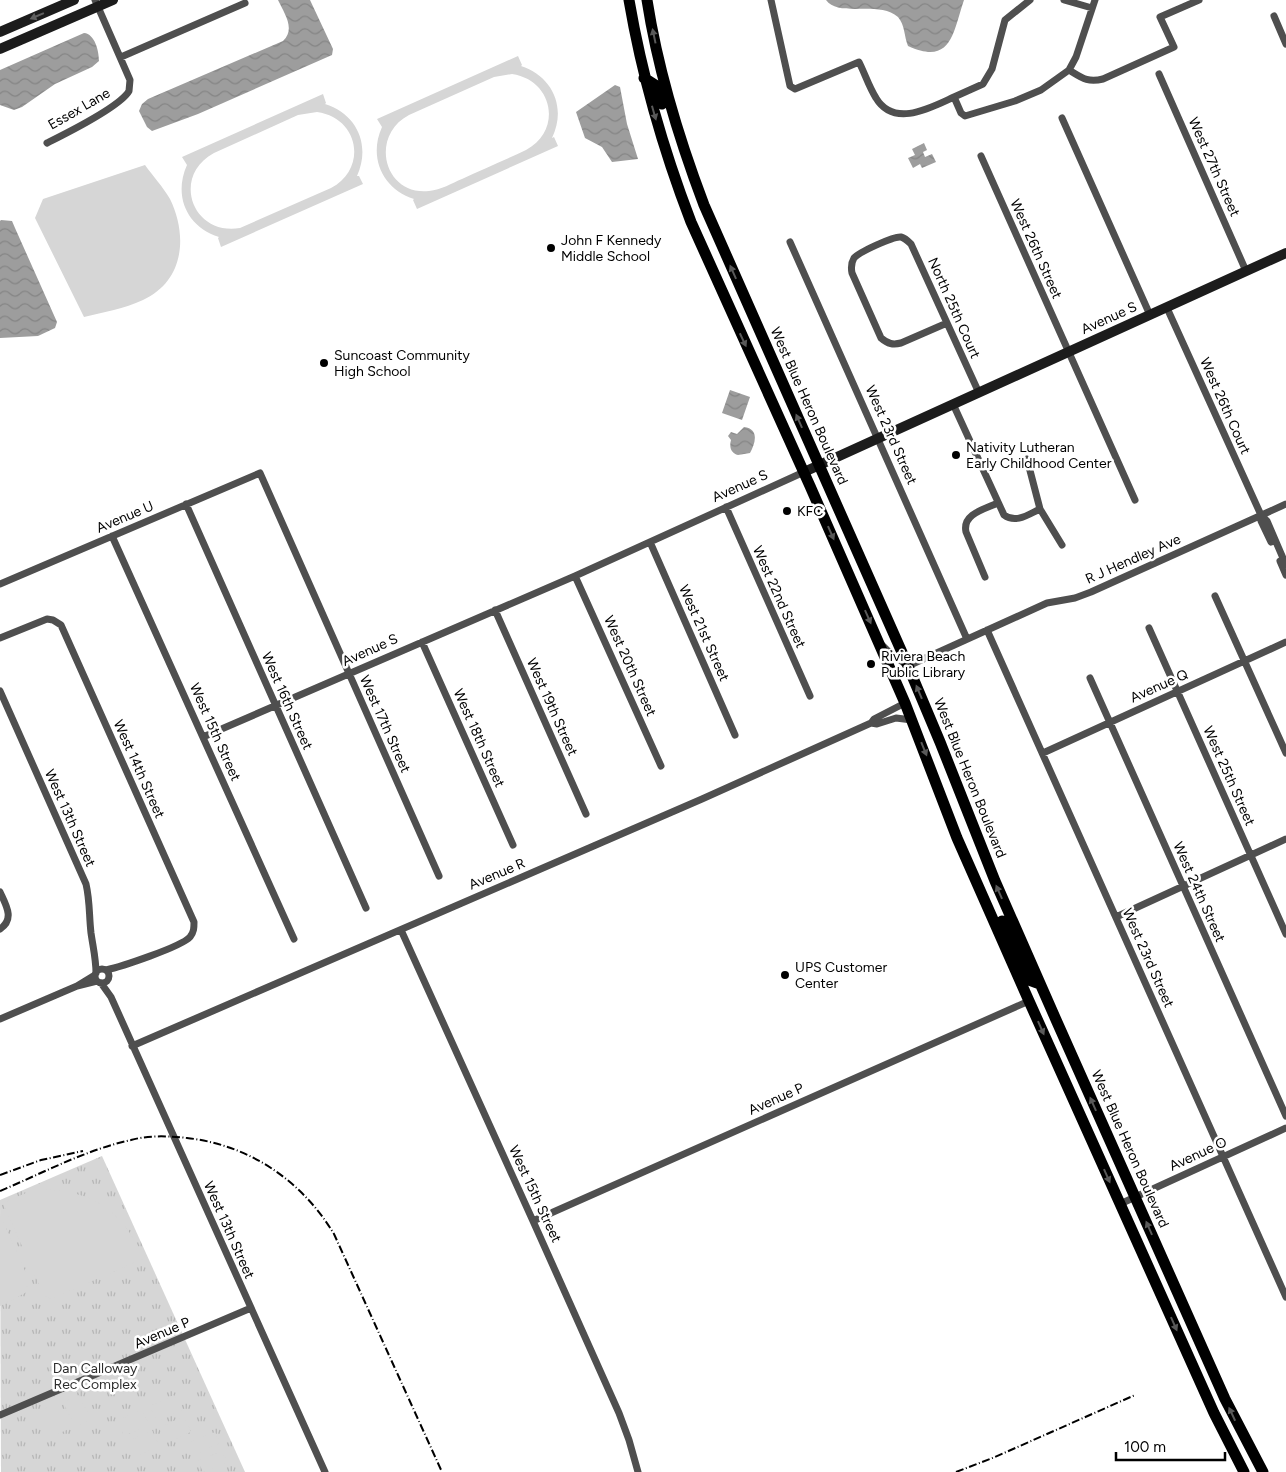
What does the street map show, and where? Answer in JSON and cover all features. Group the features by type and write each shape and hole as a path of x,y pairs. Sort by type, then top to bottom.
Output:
{"main road":[{"path":"629,0 644,78 666,154 691,222 878,640 912,720 957,838 1029,1001 1214,1413 1244,1472"},
{"name":"West Blue Heron Boulevard","path":"647,0 659,61 680,139 696,183 908,666 995,881 1040,984 1225,1399 1263,1472"},
{"path":"638,49 647,56 659,61"},
{"path":"644,78 655,85 658,90 680,164 689,181 696,183"},
{"path":"988,908 1000,917 1029,980 1040,984"},
{"path":"1029,1001 1040,1006 1069,1066 1077,1068"}],"street":[{"path":"0,32 74,0"},
{"path":"0,49 97,3 113,0"},
{"path":"771,0 790,86 795,89 860,62 876,98 883,108 892,112 914,113 983,84 992,69 1005,20 1030,0"},
{"path":"1064,0 1092,8"},
{"path":"954,97 961,113 970,116 1041,90 1070,70 1076,58 1095,0"},
{"path":"1070,70 1086,80 1094,81 1103,79 1174,47 1160,17 1199,0"},
{"path":"97,3 121,57 246,4"},
{"path":"1274,16 1286,44"},
{"name":"Essex Lane","path":"47,143 95,117 128,94 130,80 121,57"},
{"name":"West 27th Street","path":"1159,74 1246,271"},
{"path":"1062,118 1150,315"},
{"name":"West 26th Street","path":"981,156 1135,500"},
{"name":"North 25th Court","path":"947,322 896,345 885,342 881,338 852,273 851,266 854,258 860,253 894,238 903,237 913,246 979,393"},
{"name":"West 23rd Street","path":"790,242 967,639"},
{"name":"Avenue S","path":"203,737 575,576 1286,253"},
{"name":"West 26th Court","path":"1166,308 1286,565"},
{"path":"953,404 1004,515 1014,519 1040,509"},
{"path":"1027,459 1040,509 1062,545"},
{"name":"Avenue U","path":"0,584 260,473"},
{"name":"West 17th Street","path":"260,473 439,876"},
{"path":"985,577 965,525 971,515 998,503"},
{"name":"West 16th Street","path":"186,504 366,908"},
{"name":"R J Hendley Ave","path":"987,630 1047,603 1074,598 1091,592 1286,504"},
{"name":"West 22nd Street","path":"726,507 810,696"},
{"name":"West 26th Court","path":"1261,515 1261,521 1286,575"},
{"name":"West 15th Street","path":"112,536 294,938"},
{"name":"West 21st Street","path":"650,542 735,735"},
{"name":"West 20th Street","path":"575,576 661,766"},
{"path":"1215,596 1286,754"},
{"name":"West 19th Street","path":"496,610 586,814"},
{"name":"West 14th Street","path":"0,638 42,620 53,620 61,625 194,922 193,932 184,941 123,966"},
{"name":"West 25th Street","path":"1150,628 1286,934"},
{"path":"878,640 890,653 908,666 987,630"},
{"name":"West 23rd Street","path":"987,630 1286,1297"},
{"name":"West 18th Street","path":"422,642 513,845"},
{"name":"Avenue Q","path":"1043,753 1286,642"},
{"name":"West 24th Street","path":"1090,678 1286,1116"},
{"name":"West 13th Street","path":"0,691 86,884 97,978 111,997 325,1472"},
{"name":"Avenue R","path":"871,724 874,719 905,703"},
{"name":"Avenue R","path":"132,1046 871,724 896,718 912,720"},
{"path":"1116,916 1286,839"},
{"path":"0,892 9,915 8,920 0,929"},
{"name":"West 15th Street","path":"401,930 534,1221 619,1413 638,1472"},
{"name":"West 13th Street","path":"96,960 104,970"},
{"path":"97,978 98,970 123,966"},
{"path":"97,978 105,983 123,966"},
{"path":"104,970 109,973 109,979"},
{"path":"0,1019 97,978"},
{"name":"West 13th Street","path":"109,979 111,997"},
{"name":"Avenue P","path":"534,1221 1029,1001"},
{"name":"Avenue O","path":"1120,1204 1286,1128"},
{"name":"Avenue P","path":"0,1415 251,1308"}],"green space":[{"path":"518,56 521,66 541,77 554,94 558,115 552,138 554,137 558,146 417,209 414,199 394,188 381,171 377,150 382,127 377,119","holes":["512,74 526,78 537,86 544,95 549,119 545,131 538,141 526,150 446,186 429,191 414,190 401,184 392,175 387,163 386,150 389,136 397,124 409,115 494,77"]},
{"path":"323,94 325,104 345,115 358,132 362,153 357,176 359,176 363,184 221,247 219,237 199,226 186,209 182,188 187,165 182,157","holes":["317,112 331,116 350,133 354,145 354,157 350,169 343,179 331,188 240,228 223,228 210,223 199,214 193,202 191,189 193,176 201,163 214,153 298,115"]},
{"path":"145,165 170,199 176,213 180,242 179,256 174,269 167,281 157,292 143,300 121,308 84,317 35,218 43,199"},
{"name":"Dan Calloway Rec Complex","path":"102,1156 245,1472 1,1472 0,1200"},
{"path":"35,1189 73,1193 102,1205 125,1226 145,1258 51,1299 44,1296 3,1203"},
{"path":"0,1214 29,1280 25,1293 0,1306"},
{"path":"79,1395 91,1420 75,1427 63,1402"},
{"path":"174,1395 182,1410 157,1422 150,1406"},
{"path":"57,1403 69,1429 53,1436 41,1410"},
{"path":"142,1409 149,1425 124,1436 117,1421"},
{"path":"184,1416 191,1432 166,1443 159,1428"},
{"path":"152,1430 159,1446 134,1457 127,1442"},
{"path":"215,1432 220,1443 196,1454 191,1442"},
{"path":"222,1451 227,1462 203,1472 198,1461"}],"water":[{"path":"278,0 310,0 333,49 332,55 198,114 152,131 147,127 139,111 142,104 148,99 283,41 289,31 289,26"},
{"path":"826,0 964,0 953,34 942,49 934,52 908,46 900,20 890,12 840,8"},
{"path":"84,33 91,36 97,48 99,61 92,67 55,84 22,107 14,110 0,105 0,70"},
{"path":"615,85 620,87 627,124 638,159 612,162 602,147 585,138 576,112"},
{"path":"924,143 927,150 923,152 925,157 932,154 936,162 922,168 920,164 913,168 908,158 915,155 912,149"},
{"path":"1,220 12,221 57,322 55,328 38,336 0,338"},
{"path":"730,390 750,397 742,420 722,413"},
{"path":"744,427 752,431 755,441 750,453 738,455 731,449 731,440 728,436 731,432 737,434"}],"railway":[{"path":"0,1191 64,1162 114,1144 138,1138 166,1136 210,1142 232,1148 253,1157 272,1169 290,1182 306,1198 334,1234 442,1472"},
{"path":"0,1175 41,1160 83,1151"},
{"path":"956,1472 995,1457 1135,1395"}],"place":[{"name":"John F Kennedy Middle School","path":"551,248"},
{"name":"Suncoast Community High School","path":"324,363"},
{"name":"Nativity Lutheran Early Childhood Center","path":"956,455"},
{"name":"KFC","path":"787,511"},
{"name":"Riviera Beach Public Library","path":"871,664"},
{"name":"UPS Customer Center","path":"785,975"}]}
